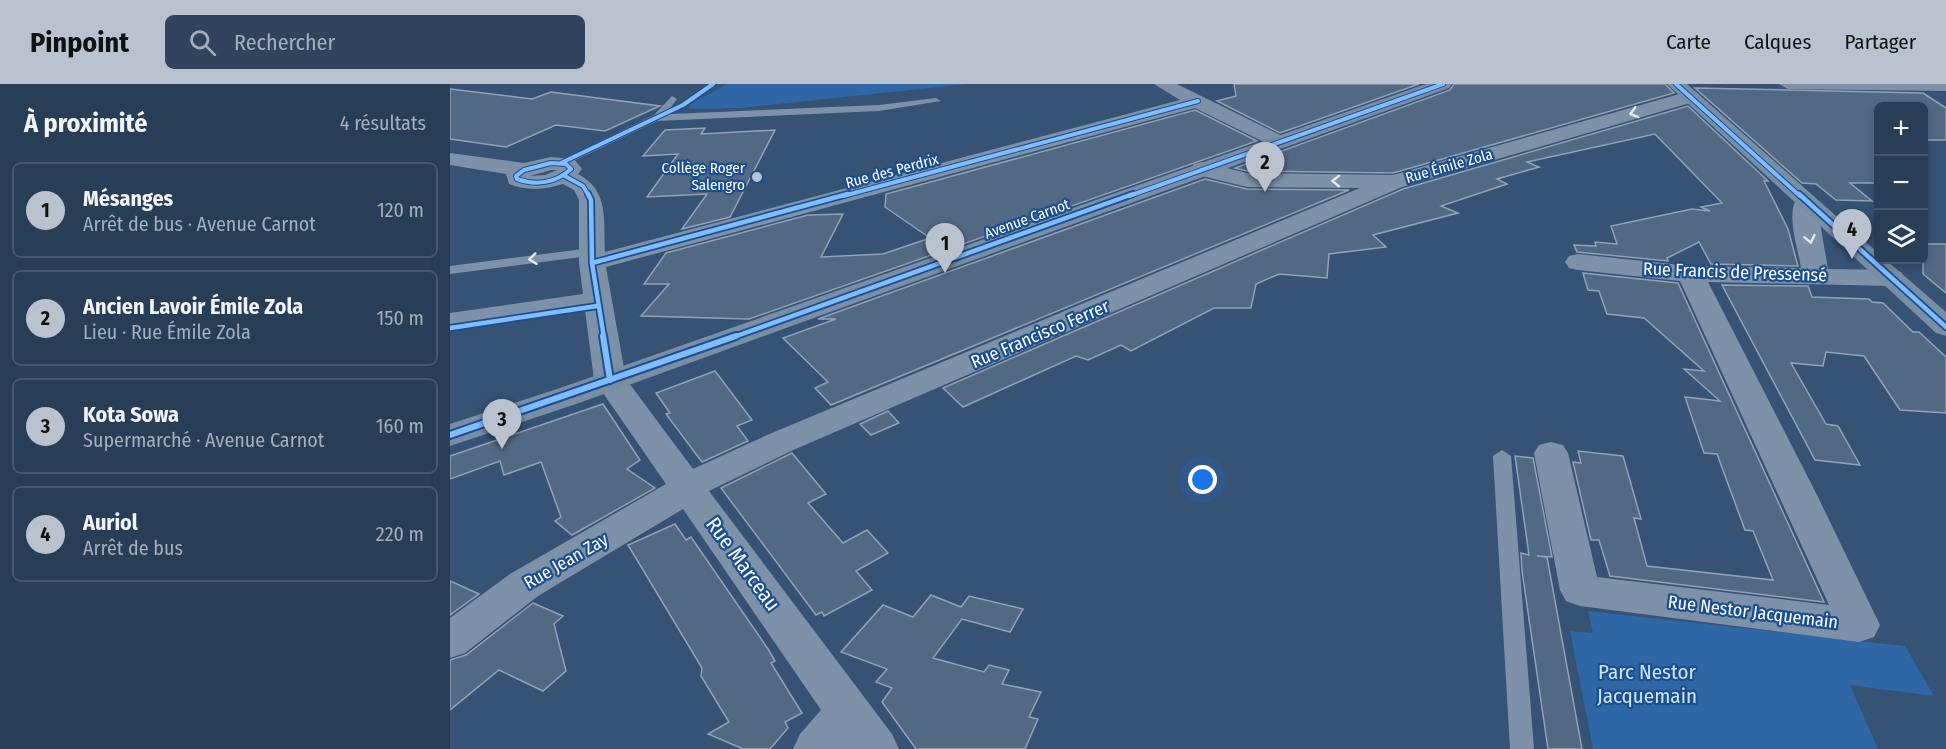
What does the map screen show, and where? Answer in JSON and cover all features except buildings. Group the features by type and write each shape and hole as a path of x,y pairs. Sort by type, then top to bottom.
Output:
{"main road":[{"name":"Avenue Carnot","path":"450,435 1443,84"},
{"path":"1683,90 1946,327"}],"street":[{"path":"1163,84 1280,142"},
{"path":"1788,84 1946,86"},
{"name":"Rue Émile Zola","path":"1202,170 1247,180 1394,182 1683,90"},
{"name":"Rue des Perdrix","path":"592,257 1198,101"},
{"path":"453,158 525,170 516,176 517,179 536,182 562,169 583,186 591,200 592,257 610,380"},
{"name":"Rue Francisco Ferrer","path":"687,488 779,443 1394,182"},
{"path":"1806,201 1805,218 1816,276"},
{"name":"Rue Francis de Pressensé","path":"1578,262 1690,274 1892,278"},
{"name":"Rue Nestor Jacquemain","path":"1551,453 1580,590 1858,625 1798,493 1690,274"},
{"path":"450,322 597,300"},
{"name":"Rue Marceau","path":"610,380 874,749"},
{"name":"Rue Jean Zay","path":"450,641 525,585 664,504 687,488"},
{"path":"817,749 849,712"}],"lane":[{"path":"657,117 672,99"},
{"path":"657,117 879,108 936,101"},
{"path":"562,169 683,105"},
{"path":"450,270 592,257"},
{"path":"1502,456 1522,749"}],"green space":[{"path":"727,84 967,84 741,108 689,109 691,104"},
{"name":"Parc Nestor Jacquemain","path":"1588,611 1905,646 1934,696 1850,685 1878,749 1593,749 1570,631 1593,633"}],"cycle path":[{"path":"561,163 683,105 713,84"},
{"path":"450,435 571,395 1443,84"},
{"path":"1676,84 1946,327"},
{"path":"592,263 1198,101"},
{"path":"551,163 566,164 571,169 560,177 546,182 530,183 517,179 516,176 524,170 551,163"},
{"path":"563,175 583,186 591,200 592,263 610,380"},
{"path":"450,328 597,306"}],"place":[{"name":"Collège Roger Salengro","path":"757,177"},
{"name":"Ancien Lavoir Émile Zola","path":"1265,192"},
{"name":"Auriol","path":"1852,259"},
{"name":"Mésanges","path":"945,273"},
{"name":"Kota Sowa","path":"502,449"}]}
